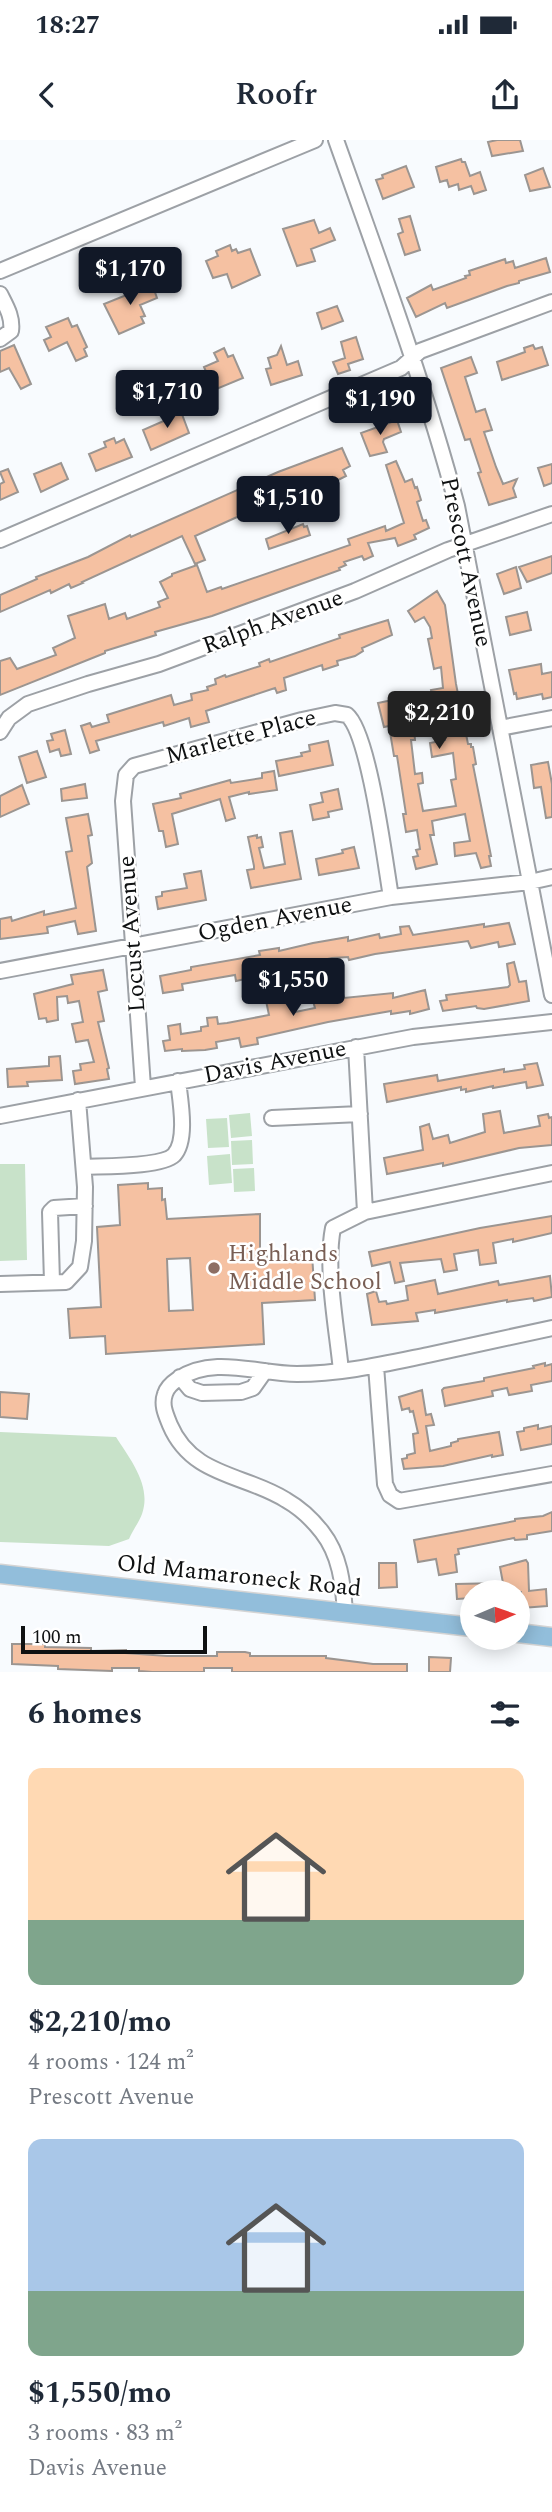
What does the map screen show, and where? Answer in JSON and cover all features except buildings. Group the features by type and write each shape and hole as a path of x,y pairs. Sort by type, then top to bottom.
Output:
{"main road":[{"name":"Old Mamaroneck Road","path":"0,1574 460,1626"},
{"path":"530,1634 552,1637"}],"street":[{"path":"0,271 315,140"},
{"name":"Prescott Avenue","path":"336,140 413,357 457,506 552,995"},
{"path":"0,295 12,325 11,331 0,339"},
{"path":"0,540 401,368 420,351 552,302"},
{"name":"Ralph Avenue","path":"0,732 9,718 27,704 172,659 355,591 464,545 552,514"},
{"name":"Marlette Place","path":"125,782 126,775 134,766 302,720 335,713 347,715 358,729 366,753 391,897"},
{"path":"500,728 552,718"},
{"name":"Locust Avenue","path":"125,782 123,801 143,1087"},
{"name":"Ogden Avenue","path":"0,971 391,897 530,882 552,877"},
{"name":"Davis Avenue","path":"0,1116 413,1037 552,1022"},
{"path":"356,1047 365,1212"},
{"path":"84,1167 164,1161 176,1153 182,1134 178,1080"},
{"path":"0,1284 66,1282 80,1267 85,1206 78,1100"},
{"path":"272,1118 360,1114"},
{"path":"341,1371 334,1302 331,1240 334,1228 365,1212 552,1173"},
{"path":"52,1282 50,1212 54,1208 85,1206"},
{"path":"345,1612 337,1556 323,1533 305,1514 285,1499 243,1480 218,1473 195,1458 180,1443 163,1407 164,1395 170,1384 199,1368 216,1366 299,1374 341,1371 552,1328"},
{"path":"374,1366 385,1484 390,1495 402,1501 552,1474"},
{"path":"180,1377 190,1389 202,1393 241,1392 253,1388 265,1371"}],"green space":[{"path":"250,1113 252,1136 231,1138 229,1115"},
{"path":"227,1118 229,1147 208,1148 206,1119"},
{"path":"252,1140 253,1164 232,1165 231,1141"},
{"path":"230,1154 232,1183 209,1185 207,1156"},
{"path":"0,1164 25,1164 27,1260 0,1261"},
{"path":"254,1168 255,1191 234,1192 233,1169"},
{"path":"0,1432 116,1437 138,1473 144,1493 142,1514 129,1539 109,1546 0,1542"}],"place":[{"name":"Highlands Middle School","path":"214,1268"}]}
